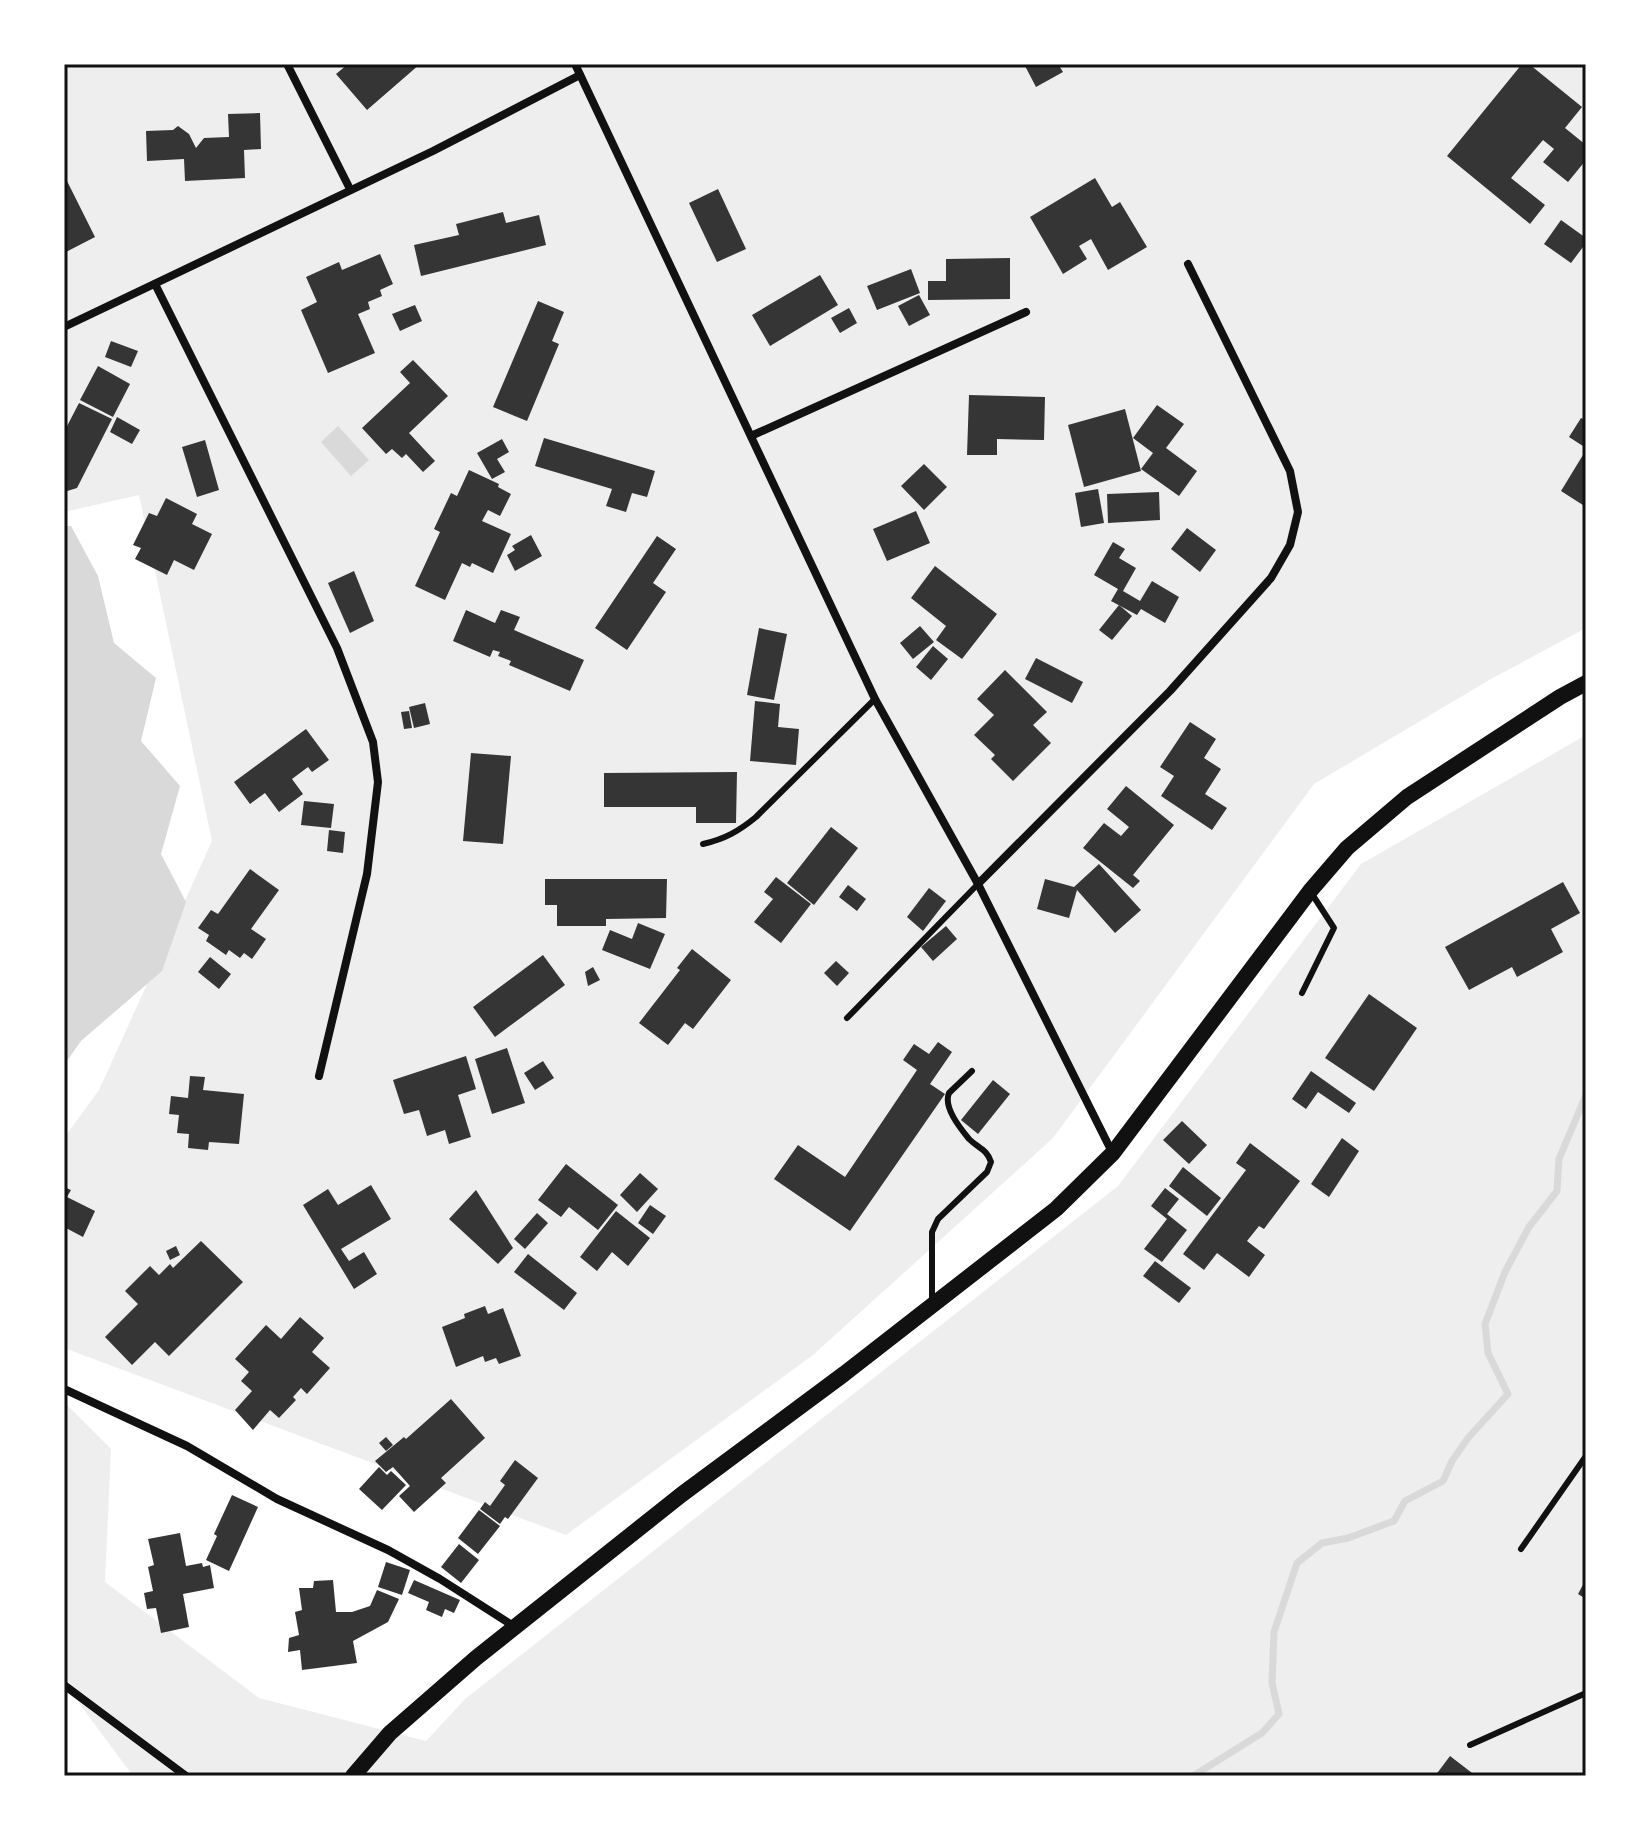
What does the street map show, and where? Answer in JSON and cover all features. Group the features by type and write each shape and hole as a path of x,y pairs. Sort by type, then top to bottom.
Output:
{"main road":[{"path":"353,1776 419,1705 515,1627 681,1495 932,1307 1056,1209 1113,1153 1310,891 1347,848 1407,797 1586,683"}],"street":[{"path":"287,64 350,189"},
{"path":"575,64 875,699 978,884 1113,1153"},
{"path":"64,327 433,151 580,75"},
{"path":"978,884 1170,691 1271,578 1290,545 1298,512 1290,471 1188,264"},
{"path":"155,284 337,648 373,742 378,782 367,874 319,1076"},
{"path":"751,436 1026,312"},
{"path":"64,1389 187,1446 277,1499 388,1550 515,1627"},
{"path":"64,1685 186,1776"}],"lane":[{"path":"703,844 737,833 756,817 875,699"},
{"path":"847,1018 978,884"},
{"path":"1302,993 1334,928 1310,891"},
{"path":"932,1307 932,1232 938,1219 987,1172 991,1162 988,1153 970,1139 947,1106 949,1093 972,1071"},
{"path":"1521,1549 1586,1456"},
{"path":"1470,1745 1586,1693"}],"shaded area":[{"path":"64,64 1586,64 1586,628 1491,679 1314,784 1053,1138 813,1355 566,1535 64,1348 64,1138 99,1090 212,841 139,495 64,512"},
{"path":"338,426 369,460 351,476 321,442"},
{"path":"64,526 71,526 98,576 114,643 156,678 141,741 180,786 161,854 186,902 162,971 81,1041 64,1065"},
{"path":"1586,735 1586,1776 133,1776 64,1683 64,1402 111,1449 105,1582 259,1698 426,1741 465,1699 1118,1186 1361,864"}],"building":[{"path":"348,64 420,64 367,110 336,74"},
{"path":"1024,64 1058,64 1063,72 1036,87"},
{"path":"1522,64 1529,64 1582,107 1565,128 1586,145 1586,160 1568,182 1543,162 1554,149 1543,140 1511,178 1545,205 1530,224 1447,156"},
{"path":"260,113 261,149 244,150 245,178 185,181 184,159 147,161 146,131 173,130 178,126 189,134 196,148 204,138 229,137 228,114"},
{"path":"64,175 95,237 64,253"},
{"path":"1095,178 1112,207 1120,202 1147,247 1108,270 1091,239 1079,246 1087,259 1063,274 1030,217"},
{"path":"718,189 746,249 717,262 689,203"},
{"path":"503,212 506,223 539,215 546,245 421,276 414,245 459,235 456,224"},
{"path":"1561,220 1586,238 1586,243 1571,263 1544,244"},
{"path":"380,254 393,284 380,290 382,296 368,302 370,309 358,314 375,353 328,373 301,310 317,302 306,277 339,262 342,270"},
{"path":"1010,258 1010,299 928,300 928,281 946,281 946,259"},
{"path":"911,269 920,293 877,310 867,286"},
{"path":"820,275 838,305 770,346 752,315"},
{"path":"919,295 930,315 909,326 898,306"},
{"path":"538,301 564,312 552,341 559,344 527,421 493,407"},
{"path":"415,305 422,321 400,331 392,314"},
{"path":"849,308 857,323 840,333 831,318"},
{"path":"111,341 138,351 131,367 105,357"},
{"path":"413,360 448,396 409,433 435,461 423,472 406,454 402,458 392,449 386,454 362,428 410,383 400,372"},
{"path":"98,366 130,384 113,417 80,400"},
{"path":"969,395 1045,397 1044,440 997,439 997,455 967,455"},
{"path":"79,403 112,419 77,488 64,492 64,432"},
{"path":"1157,405 1184,424 1166,448 1197,471 1179,496 1141,469 1153,453 1133,438"},
{"path":"1125,409 1141,471 1084,487 1068,425"},
{"path":"117,417 140,430 132,444 110,432"},
{"path":"1581,418 1586,420 1586,448 1569,437"},
{"path":"544,438 655,471 647,497 632,493 626,512 606,506 612,489 535,466"},
{"path":"502,439 509,452 497,459 505,472 492,479 477,453"},
{"path":"205,440 219,490 197,497 182,447"},
{"path":"1586,450 1586,507 1561,491"},
{"path":"924,464 947,487 924,510 901,486"},
{"path":"469,470 499,484 498,487 511,494 500,516 488,510 482,521 511,534 493,573 472,563 470,567 462,563 445,600 415,586 440,532 434,529 451,493 457,496"},
{"path":"1098,489 1104,523 1081,527 1075,493"},
{"path":"1159,492 1160,520 1108,523 1107,494"},
{"path":"166,498 197,514 192,524 212,534 194,570 174,560 167,575 135,559 141,548 133,545 149,513 157,516"},
{"path":"916,511 930,543 887,561 873,529"},
{"path":"1187,528 1216,550 1200,572 1171,549"},
{"path":"531,535 542,556 515,571 507,555 515,550 512,546"},
{"path":"657,536 676,549 653,583 666,592 627,650 595,628"},
{"path":"1113,542 1125,549 1119,558 1136,568 1123,591 1140,601 1152,581 1179,597 1165,623 1141,609 1137,615 1111,601 1118,589 1094,575"},
{"path":"935,566 997,614 962,659 936,640 946,626 911,598"},
{"path":"354,571 374,621 350,633 328,583"},
{"path":"1119,605 1132,616 1112,640 1099,630"},
{"path":"466,610 495,623 501,610 520,617 514,630 584,660 570,691 509,665 511,661 498,656 500,652 493,650 490,657 453,641"},
{"path":"920,626 934,642 913,659 900,643"},
{"path":"759,628 787,634 774,700 747,695"},
{"path":"933,646 948,659 931,680 916,667"},
{"path":"1036,658 1083,682 1072,703 1025,679"},
{"path":"1005,670 1047,712 1033,725 1051,743 1013,781 991,759 995,755 974,735 994,715 977,699"},
{"path":"755,701 780,704 778,727 799,729 796,765 750,761"},
{"path":"425,703 430,724 414,728 409,707"},
{"path":"409,711 412,728 404,729 401,712"},
{"path":"1190,722 1216,739 1204,758 1221,769 1205,794 1227,808 1212,830 1161,796 1174,776 1160,767"},
{"path":"306,729 329,760 312,772 308,767 292,779 303,794 279,812 265,793 250,804 234,782"},
{"path":"471,753 511,756 503,844 463,841"},
{"path":"737,772 736,823 696,823 696,807 604,807 604,773"},
{"path":"1126,786 1174,825 1133,875 1140,881 1133,888 1083,848 1104,823 1121,836 1129,827 1107,809"},
{"path":"304,801 334,804 331,828 301,825"},
{"path":"831,827 858,848 814,905 787,883"},
{"path":"329,830 345,832 343,853 327,851"},
{"path":"1099,864 1141,910 1115,933 1077,890 1069,918 1037,909 1045,879 1074,887"},
{"path":"250,869 279,890 251,929 266,939 252,959 244,953 240,958 229,950 226,955 206,941 209,935 198,928 211,910 218,914"},
{"path":"776,877 811,904 781,943 754,922 773,899 764,892"},
{"path":"545,879 667,879 666,918 606,919 606,926 557,926 557,905 545,905"},
{"path":"1563,882 1580,913 1551,929 1563,952 1517,977 1512,967 1469,990 1445,947"},
{"path":"848,885 866,899 857,911 839,897"},
{"path":"929,888 946,901 923,931 907,917"},
{"path":"638,923 665,934 650,969 602,950 610,930 632,939"},
{"path":"946,926 957,939 933,961 921,947"},
{"path":"692,949 731,980 693,1029 685,1023 668,1045 639,1023 680,970 677,968"},
{"path":"543,955 565,985 495,1037 473,1007"},
{"path":"210,957 231,974 219,989 198,972"},
{"path":"836,961 849,973 837,986 824,973"},
{"path":"593,967 600,980 588,986 585,972"},
{"path":"1369,994 1417,1028 1374,1091 1325,1058"},
{"path":"938,1042 952,1052 930,1084 945,1094 850,1231 774,1179 798,1145 845,1177 917,1070 903,1060 914,1044 929,1054"},
{"path":"507,1048 525,1103 492,1114 475,1059"},
{"path":"466,1056 476,1089 458,1095 471,1137 449,1144 445,1130 427,1136 419,1110 404,1114 393,1080"},
{"path":"543,1061 554,1078 535,1090 524,1073"},
{"path":"1311,1071 1356,1103 1349,1113 1318,1092 1306,1109 1292,1099"},
{"path":"190,1076 205,1077 203,1090 244,1094 239,1144 209,1142 208,1150 188,1148 189,1134 177,1133 179,1115 169,1114 171,1096 188,1098"},
{"path":"993,1080 1010,1094 978,1134 961,1120"},
{"path":"1182,1121 1207,1145 1189,1164 1163,1140"},
{"path":"1342,1138 1359,1151 1329,1197 1311,1184"},
{"path":"1250,1143 1300,1181 1264,1229 1259,1226 1247,1241 1265,1255 1249,1277 1217,1253 1204,1270 1183,1254 1246,1170 1236,1163"},
{"path":"566,1164 618,1205 598,1230 569,1207 561,1217 538,1200"},
{"path":"1183,1167 1221,1198 1207,1216 1169,1186"},
{"path":"640,1173 658,1189 637,1212 620,1195"},
{"path":"371,1185 391,1219 341,1249 349,1261 364,1252 377,1274 354,1289 303,1205 328,1189 338,1205"},
{"path":"64,1187 71,1190 67,1197 95,1211 83,1237 64,1227"},
{"path":"1165,1188 1179,1199 1167,1214 1187,1230 1162,1262 1144,1249 1167,1219 1151,1206"},
{"path":"476,1190 513,1248 498,1264 449,1219"},
{"path":"650,1205 666,1216 653,1234 638,1223"},
{"path":"616,1211 650,1238 628,1266 612,1252 597,1271 580,1257"},
{"path":"537,1213 548,1223 525,1249 514,1239"},
{"path":"201,1241 243,1282 169,1356 155,1342 132,1365 105,1337 138,1304 125,1291 150,1266 159,1275 170,1264 173,1268"},
{"path":"176,1246 180,1255 170,1260 166,1251"},
{"path":"528,1254 577,1293 564,1310 514,1272"},
{"path":"1155,1261 1191,1288 1179,1303 1143,1276"},
{"path":"485,1306 488,1314 503,1308 521,1356 499,1364 496,1358 485,1362 483,1356 456,1367 442,1327"},
{"path":"300,1317 324,1338 312,1352 330,1368 307,1394 301,1388 293,1397 296,1400 279,1418 270,1410 253,1430 235,1410 252,1391 241,1381 249,1372 235,1359 266,1325 281,1339"},
{"path":"451,1399 485,1438 441,1478 446,1483 414,1512 399,1496 410,1486 393,1467 386,1472 375,1461 404,1437 406,1439"},
{"path":"386,1437 393,1445 386,1451 379,1443"},
{"path":"515,1460 538,1478 508,1519 505,1517 500,1524 480,1509 485,1502 490,1506 505,1485 500,1481"},
{"path":"379,1467 387,1475 391,1471 406,1485 382,1510 359,1489"},
{"path":"232,1495 258,1507 229,1571 206,1560"},
{"path":"479,1510 500,1526 478,1554 458,1538"},
{"path":"180,1533 186,1566 210,1565 214,1588 183,1594 189,1627 161,1633 156,1608 147,1609 144,1593 153,1591 148,1567 154,1565 148,1539"},
{"path":"459,1544 479,1560 461,1583 441,1567"},
{"path":"386,1562 410,1570 402,1595 378,1587"},
{"path":"1586,1579 1586,1599 1578,1594"},
{"path":"333,1580 336,1612 352,1612 370,1606 377,1590 399,1599 388,1622 353,1641 357,1663 302,1670 300,1650 288,1652 289,1638 299,1635 295,1612 302,1610 299,1588 313,1588 314,1581"},
{"path":"414,1580 460,1600 454,1613 445,1609 442,1617 426,1610 429,1602 408,1593"},
{"path":"1450,1756 1476,1776 1435,1776"}],"waterway":[{"path":"1193,1776 1262,1733 1279,1714 1272,1683 1274,1632 1297,1563 1322,1543 1348,1538 1394,1521 1405,1501 1443,1481 1468,1438 1508,1394 1488,1353 1485,1324 1505,1272 1529,1227 1557,1191 1559,1159 1586,1095"}]}
